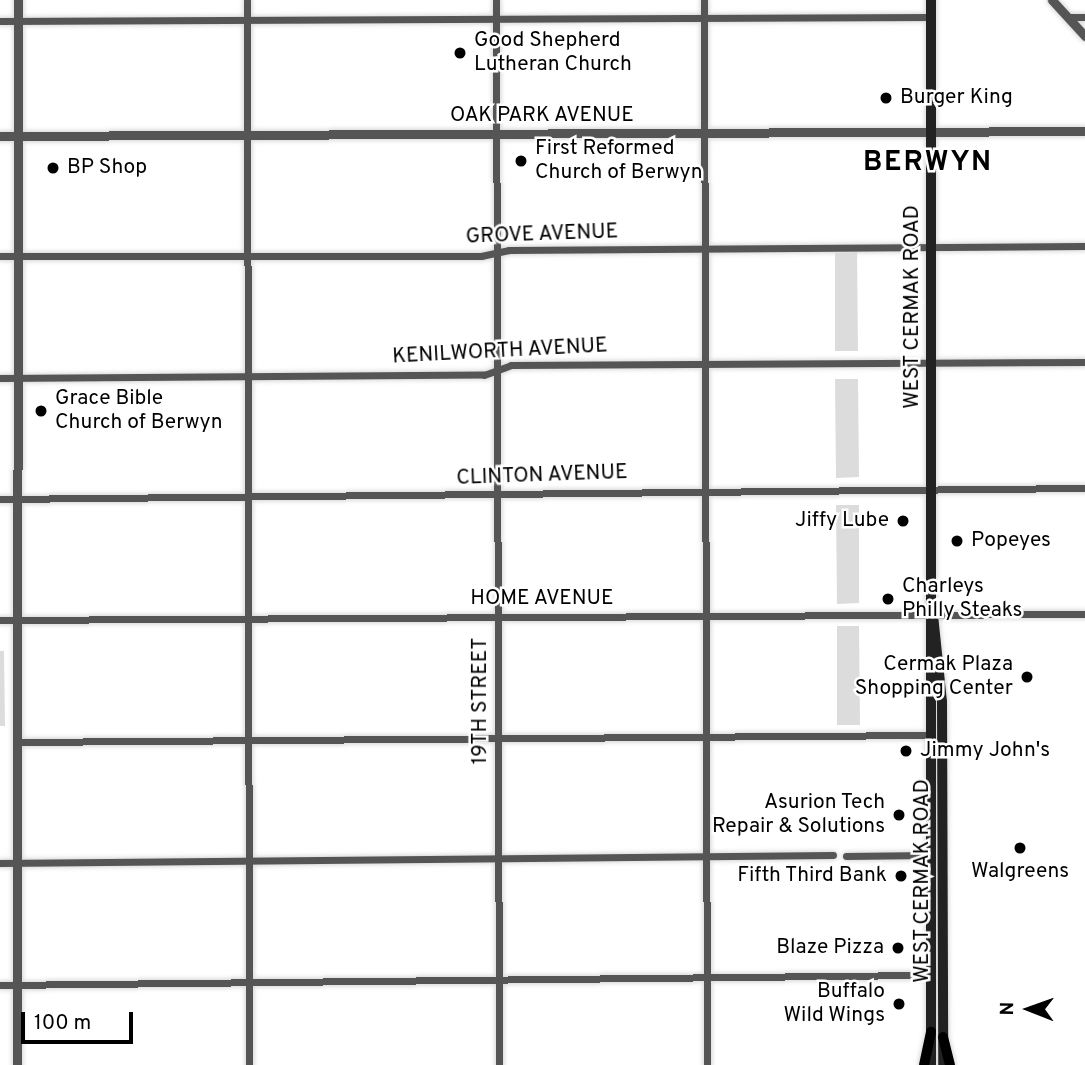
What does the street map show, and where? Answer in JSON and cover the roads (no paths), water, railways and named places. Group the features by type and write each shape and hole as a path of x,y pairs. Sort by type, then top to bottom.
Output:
{"main road":[{"name":"WEST CERMAK ROAD","path":"931,0 933,614 942,702 943,1065"},
{"name":"WEST CERMAK ROAD","path":"931,1065 929,626 933,614"},
{"path":"925,1065 931,1032"},
{"path":"943,1037 950,1065"}],"street":[{"path":"17,1065 18,0"},
{"path":"247,0 249,1065"},
{"name":"19TH STREET","path":"496,0 499,1065"},
{"path":"704,0 707,1065"},
{"path":"1052,0 1085,36"},
{"path":"1068,17 1085,17"},
{"path":"0,21 931,18"},
{"name":"OAK PARK AVENUE","path":"0,136 1085,131"},
{"name":"GROVE AVENUE","path":"0,256 497,253 704,247 1085,246"},
{"name":"KENILWORTH AVENUE","path":"0,378 484,375 511,365 1085,362"},
{"name":"CLINTON AVENUE","path":"0,499 1085,488"},
{"name":"HOME AVENUE","path":"0,620 1085,614"},
{"path":"19,742 929,735"},
{"path":"0,863 833,855"},
{"path":"846,856 929,855"},
{"path":"0,985 930,975"}],"place":[{"name":"Good Shepherd Lutheran Church","path":"460,53"},
{"name":"Burger King","path":"886,98"},
{"name":"First Reformed Church of Berwyn","path":"521,161"},
{"name":"BP Shop","path":"53,168"},
{"name":"Grace Bible Church of Berwyn","path":"41,411"},
{"name":"Jiffy Lube","path":"903,521"},
{"name":"Popeyes","path":"957,541"},
{"name":"Charleys Philly Steaks","path":"888,599"},
{"name":"Cermak Plaza Shopping Center","path":"1027,677"},
{"name":"Jimmy John's","path":"906,751"},
{"name":"Asurion Tech Repair & Solutions","path":"899,815"},
{"name":"Walgreens","path":"1020,848"},
{"name":"Fifth Third Bank","path":"901,876"},
{"name":"Blaze Pizza","path":"898,948"},
{"name":"Buffalo Wild Wings","path":"899,1004"}],"district":[{"name":"BERWYN","path":"928,163"}]}
